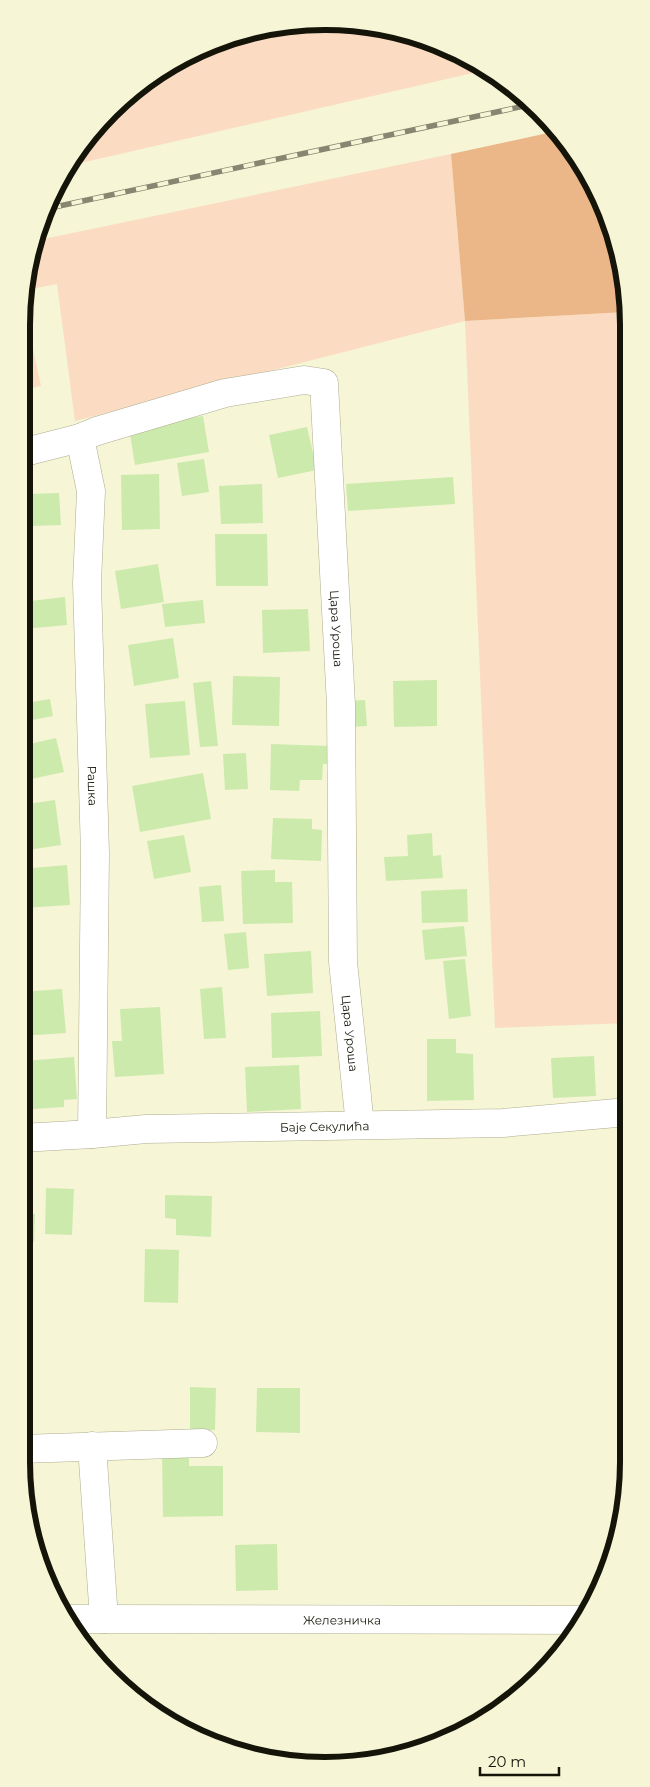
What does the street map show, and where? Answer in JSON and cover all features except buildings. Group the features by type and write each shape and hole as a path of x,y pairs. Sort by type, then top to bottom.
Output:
{"street":[{"name":"Цара Уроша","path":"80,438 97,431 226,393 304,380 324,383 341,705 343,962 360,1125"},
{"path":"30,451 80,438"},
{"name":"Рашка","path":"80,438 91,490 87,583 94,852 92,1134"},
{"name":"Баје Секулића","path":"30,1137 146,1129 503,1123 620,1113"},
{"path":"30,1449 203,1443"},
{"path":"92,1446 104,1619"},
{"name":"Железничка","path":"76,1619 574,1620"}],"shaded area":[{"path":"325,30 364,33 401,40 438,52 476,72 78,164 103,130 145,91 195,60 212,52 249,40 306,31"},
{"path":"549,133 570,161 598,212 614,267 619,312 465,321 451,154"},
{"path":"451,154 465,321 75,421 57,284 33,289 43,239"},
{"path":"619,312 620,1023 495,1028 465,321"},
{"path":"30,335 41,386 30,388"}],"railway":[{"path":"54,207 523,106"}]}
